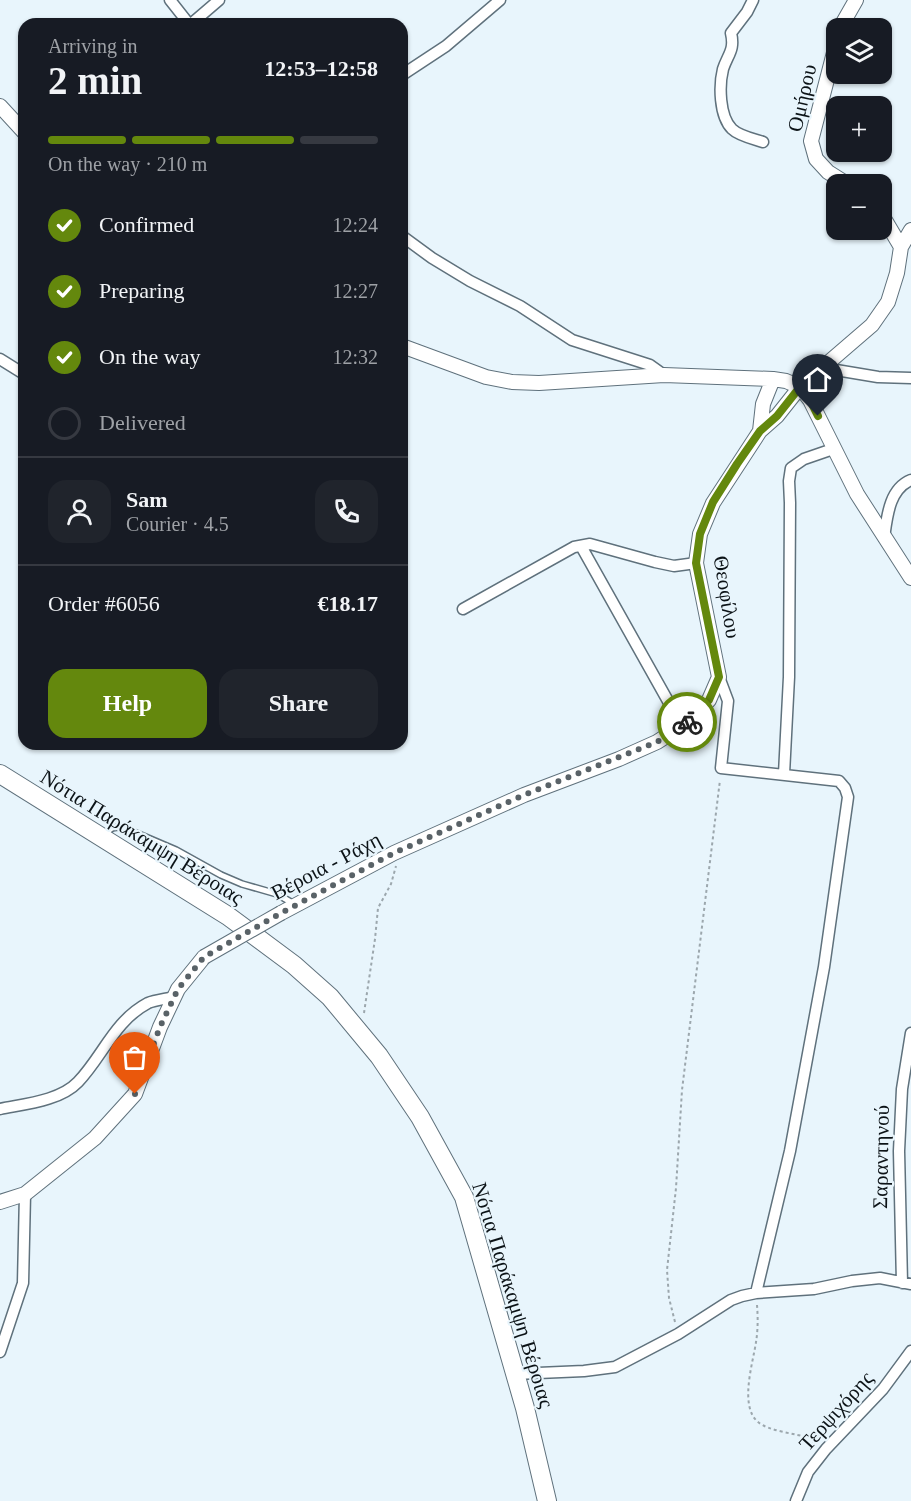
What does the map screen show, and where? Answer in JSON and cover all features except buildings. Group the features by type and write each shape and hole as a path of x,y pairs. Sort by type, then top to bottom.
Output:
{"main road":[{"name":"Νότια Παράκαμψη Βέροιας","path":"0,774 228,916 294,965 330,997 359,1031 420,1117 464,1197 515,1374 548,1501"}],"street":[{"path":"170,0 185,18"},
{"path":"197,18 219,0"},
{"path":"408,71 446,46 500,0"},
{"path":"753,0 731,33 734,44 723,70 721,104 726,119 733,129 763,142"},
{"path":"846,18 856,0"},
{"name":"Ομήρου","path":"826,83 811,141 816,159 831,174"},
{"path":"0,106 18,126"},
{"path":"892,232 901,247 911,230"},
{"path":"408,240 432,258 470,281 520,306 572,340 650,365 664,375"},
{"name":"Θεοφίλου","path":"719,677 696,563 700,534 713,502 760,431 777,416 800,387 872,325 888,302 897,273 901,247"},
{"path":"408,348 486,377 512,382 540,383 664,375 773,379 800,387 810,400 857,494 911,578"},
{"path":"0,359 18,370"},
{"path":"824,368 878,377 911,378"},
{"name":"Θεοφίλου","path":"760,431 763,404 773,379"},
{"path":"784,774 789,677 789,482 791,468 804,459 833,449"},
{"path":"884,538 890,504 902,483 911,480"},
{"path":"464,609 574,547 590,544 674,566 696,563"},
{"path":"581,546 682,726"},
{"path":"719,677 728,701 721,768 839,781 848,797 814,1025 790,1151 756,1293"},
{"name":"Βέροια - Ράχη","path":"0,1202 25,1194 95,1138 135,1094 160,1027 178,989 204,957 394,853 524,795 647,747 682,726 709,700 719,677"},
{"path":"0,1109 61,1093 77,1083 125,1018 149,1002 174,997"},
{"name":"Σαραντηνού","path":"906,1283 899,1151 902,1089 911,1033"},
{"path":"0,1352 23,1283 25,1194"},
{"path":"515,1374 584,1371 615,1367 678,1334 731,1300 756,1293 814,1289 880,1278 906,1283"},
{"name":"Τερψιχόρης","path":"796,1501 808,1472 821,1455 909,1359"}],"lane":[{"path":"103,839 108,830 122,827 176,850 220,875 277,894 296,906"}],"path":[{"path":"678,1334 669,1298 667,1270 676,1188 682,1090 721,768"},
{"path":"359,1031 365,1008 378,908 396,872 397,864 394,853"},
{"path":"756,1293 758,1315 756,1341 748,1380 750,1411 756,1421 765,1427 811,1438 821,1455"}],"way so far":[{"path":"135,1094 160,1027 178,989 204,957 394,853 524,795 619,759 657,742 687,722"}],"route":[{"path":"687,722 709,700 719,677 696,563 700,534 713,502 760,431 777,416 800,387 818,416"}]}
